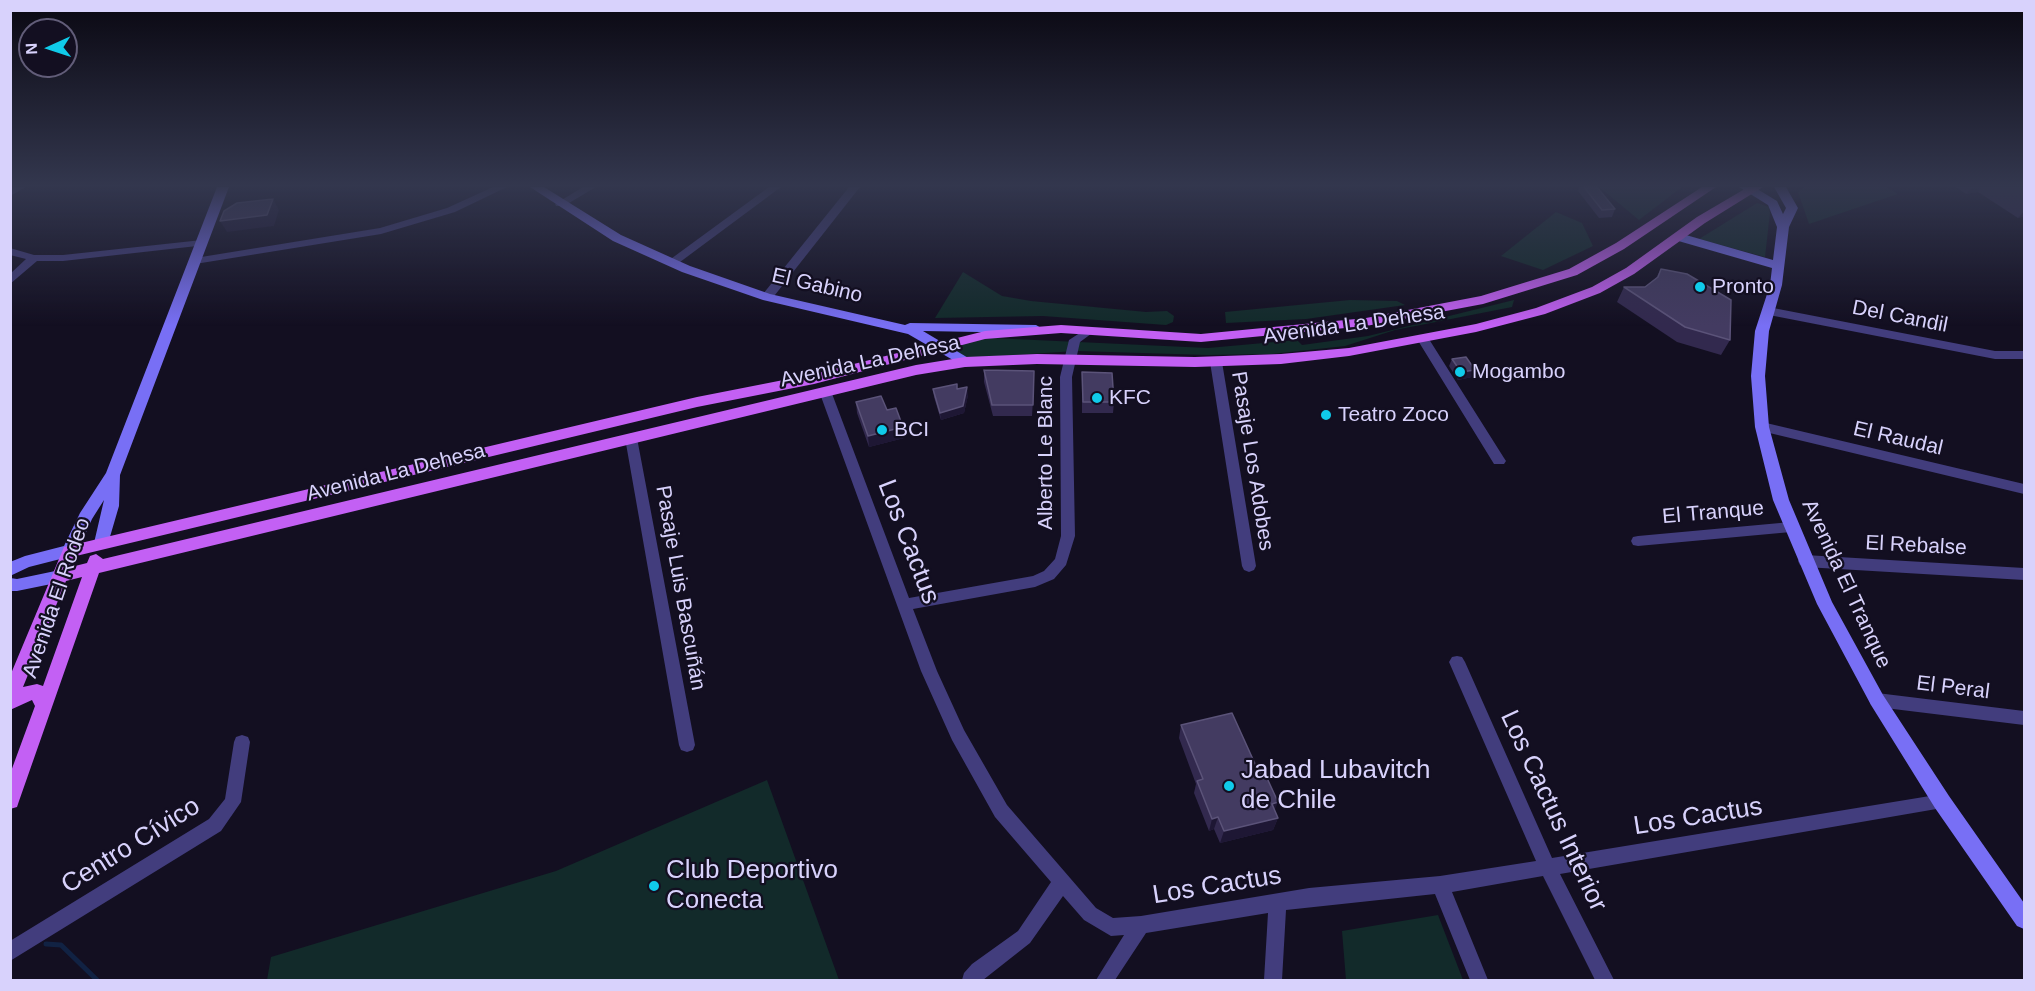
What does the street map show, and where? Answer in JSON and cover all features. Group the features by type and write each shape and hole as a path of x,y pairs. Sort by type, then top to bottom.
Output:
{"main road":[{"name":"Avenida El Rodeo","path":"10,698 85,517 113,474 206,233"},
{"name":"El Gabino","path":"609,233 672,263 767,297 912,331 965,362"},
{"name":"Avenida La Dehesa","path":"10,570 25,562 102,543 697,402 814,379 985,335 1047,329 1201,338 1366,322 1424,313 1525,289 1573,272 1640,233"},
{"name":"Avenida La Dehesa","path":"10,584 17,585 94,568 916,370 965,362 1069,359 1216,362 1316,356 1423,339 1517,318 1579,297 1614,281 1685,233"},
{"name":"Avenida El Tranque","path":"1782,233 1778,266 1759,353 1758,376 1762,427 1773,475 1791,527 1844,641 1877,700 1942,802 2025,919"},
{"path":"1679,237 1778,266"},
{"path":"1517,318 1525,289"},
{"name":"El Gabino","path":"896,326 937,329 1047,329"},
{"name":"Avenida El Rodeo","path":"10,801 102,543 111,506 113,474"},
{"path":"10,704 24,694 37,691 44,707"}],"street":[{"path":"195,261 367,233"},
{"path":"672,263 713,233"},
{"path":"767,297 818,233"},
{"path":"10,252 34,258 119,254 202,243"},
{"path":"10,281 34,258"},
{"name":"Del Candil","path":"1768,310 1995,355 2025,355"},
{"name":"Alberto Le Blanc","path":"905,605 1035,581 1049,575 1061,561 1068,536 1066,377 1075,340 1089,331"},
{"path":"1423,339 1499,461"},
{"name":"Pasaje Los Adobes","path":"1216,362 1249,566"},
{"name":"Los Cactus","path":"825,391 941,698 978,773 1001,812 1090,914 1103,924 1119,928 1278,902 1440,885 1942,802"},
{"name":"El Raudal","path":"1762,427 2025,489"},
{"name":"Pasaje Luis Bascuñán","path":"632,438 687,745"},
{"name":"El Tranque","path":"1638,541 1791,527"},
{"name":"El Rebalse","path":"1805,561 2025,574"},
{"name":"Los Cactus Interior","path":"1457,662 1548,868 1605,981"},
{"name":"El Peral","path":"1877,700 2025,718"},
{"name":"Centro Cívico","path":"10,952 206,831 223,818 235,795 242,742"},
{"path":"971,981 979,971 1024,937 1062,882"},
{"path":"1440,885 1479,981"},
{"path":"1273,981 1278,902"},
{"path":"1105,981 1141,925"},
{"name":"Centro Cívico","path":"10,944 29,939"}],"green space":[{"path":"1529,233 1587,233 1593,246 1543,270 1501,256"},
{"path":"1708,233 1768,233 1765,257 1699,239"},
{"path":"963,272 1002,296 1146,312 1167,311 1174,316 1173,322 1166,325 1043,316 935,318"},
{"path":"1350,300 1397,301 1405,305 1306,319 1226,323 1225,312"},
{"path":"1514,300 1512,307 1395,330 1345,346 1272,354 1207,355 1076,351 967,358 947,350 957,343 992,338 1208,348 1297,340 1302,345 1368,336"},
{"name":"Club Deportivo Conecta","path":"767,780 839,980 267,980 271,957 556,871"},
{"path":"1438,915 1463,980 1346,980 1342,931"}],"building":[{"path":"1661,269 1687,274 1731,300 1730,340 1685,327 1624,287 1645,287 1658,277"},
{"path":"1466,357 1475,370 1461,372 1452,359"},
{"path":"984,370 1034,371 1033,405 992,405"},
{"path":"1082,372 1112,373 1114,402 1083,402"},
{"path":"957,384 957,389 967,387 963,406 940,413 933,389"},
{"path":"881,396 887,410 896,408 903,427 868,436 856,402"},
{"name":"Jabad Lubavitch de Chile","path":"1232,713 1256,766 1261,765 1278,802 1272,804 1278,818 1224,831 1218,817 1212,819 1197,781 1203,779 1181,725"}],"waterway":[{"path":"46,944 61,945 97,980"}],"place":[{"name":"Pronto","path":"1700,287"},
{"name":"Mogambo","path":"1460,372"},
{"name":"KFC","path":"1097,398"},
{"name":"Teatro Zoco","path":"1326,415"},
{"name":"BCI","path":"882,430"},
{"name":"Jabad Lubavitch de Chile","path":"1229,786"},
{"name":"Club Deportivo Conecta","path":"654,886"}]}
